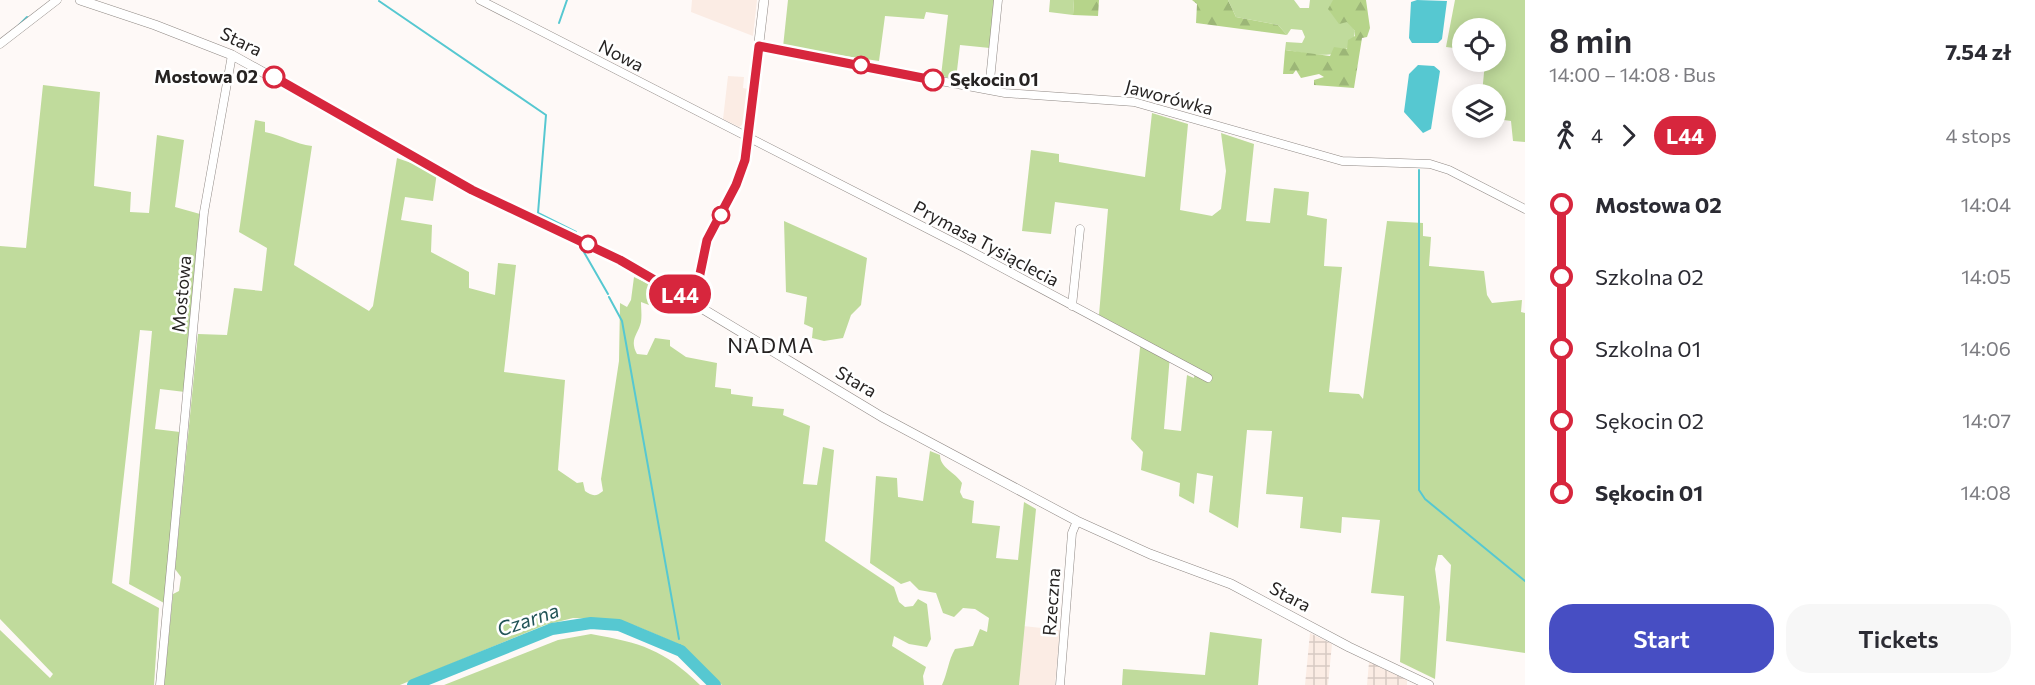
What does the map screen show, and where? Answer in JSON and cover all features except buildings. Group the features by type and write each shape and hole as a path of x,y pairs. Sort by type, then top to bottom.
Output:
{"street":[{"path":"0,44 57,0"},
{"name":"Stara","path":"80,0 163,28 232,55 331,108 472,190 620,260 694,303 760,346 882,417 1077,521 1150,554 1231,584 1349,647 1429,685"},
{"name":"Nowa","path":"480,0 750,138"},
{"path":"694,303 707,240 736,185 750,138 764,0"},
{"path":"989,90 998,0"},
{"name":"Jaworówka","path":"759,46 1022,95 1134,102 1338,160 1430,164 1449,170 1525,209"},
{"name":"Mostowa","path":"160,685 204,212 232,55"},
{"name":"Prymasa Tysiąclecia","path":"750,138 965,248 1208,378"},
{"path":"1072,306 1080,229"},
{"name":"Rzeczna","path":"1060,685 1072,533 1077,521"}],"shaded area":[{"path":"692,0 757,0 753,36 691,12"},
{"path":"728,76 744,77 743,88 748,89 743,124 739,127 723,119"},
{"path":"1023,626 1060,630 1055,685 1019,685"},
{"path":"1310,633 1332,644 1328,685 1305,685"},
{"path":"1369,662 1407,680 1407,685 1367,685"}],"green space":[{"path":"788,0 995,0 990,48 960,45 956,79 941,76 948,15 926,12 924,19 885,16 879,61 783,47"},
{"path":"1050,0 1074,0 1073,15 1049,12"},
{"path":"1074,0 1099,0 1098,16 1073,15"},
{"path":"1192,0 1228,0 1236,17 1278,25 1287,35 1196,23 1197,4"},
{"path":"1228,0 1294,0 1300,8 1309,8 1310,0 1333,0 1355,31 1352,42 1346,49 1327,55 1285,50 1286,42 1302,43 1305,37 1302,30 1291,29 1287,35 1278,25 1236,17"},
{"path":"1333,0 1366,0 1370,28 1367,37 1362,38 1354,88 1314,85 1314,80 1324,77 1319,74 1301,78 1296,70 1293,74 1283,74 1285,50 1330,56 1334,47 1347,49 1348,40 1355,36 1355,31 1347,22 1339,24 1328,9"},
{"path":"1455,0 1525,0 1525,142 1513,141 1511,121 1506,120 1506,84 1483,84 1484,72 1506,72 1506,18 1452,18 1452,48 1446,47"},
{"path":"43,85 100,92 94,186 131,192 130,212 149,213 157,135 184,140 175,207 200,214 185,392 160,389 155,429 180,432 164,603 129,584 152,331 140,330 112,583 159,608 154,685 0,685 0,630 50,678 53,674 0,619 0,246 26,248"},
{"path":"1152,113 1188,124 1180,210 1212,216 1221,209 1226,171 1221,133 1254,144 1246,221 1270,223 1274,188 1309,192 1307,215 1327,219 1324,266 1342,267 1329,392 1359,394 1363,399 1387,221 1423,223 1423,236 1431,237 1429,266 1484,271 1487,295 1492,303 1522,300 1521,312 1525,313 1525,653 1446,641 1451,565 1442,555 1438,555 1435,569 1440,607 1435,679 1400,662 1404,596 1371,593 1380,520 1342,517 1341,533 1300,528 1303,497 1266,494 1272,431 1247,430 1238,528 1209,512 1213,476 1197,473 1194,504 1179,496 1180,483 1141,470 1143,452 1131,439 1141,338 1099,315 1108,209 1055,202 1051,234 1022,231 1031,150 1059,154 1059,162 1145,177","holes":["1170,355 1195,367 1194,378 1187,375 1181,431 1164,429"]},
{"path":"255,120 265,122 265,132 312,146 294,265 369,311 373,306 397,158 437,172 433,201 405,197 401,220 432,225 431,252 469,272 469,288 495,295 498,263 516,265 504,372 565,380 558,470 577,483 583,482 585,491 592,495 603,491 601,479 619,361 620,303 627,307 631,300 634,277 659,289 657,308 641,302 641,322 634,341 637,354 647,355 655,338 670,340 670,346 686,357 717,363 715,387 731,389 731,394 753,397 752,406 784,409 783,415 810,426 803,484 817,485 823,447 834,450 825,541 894,587 899,602 905,607 913,606 918,599 927,604 931,639 927,647 909,644 894,636 892,646 926,667 923,676 924,685 722,685 676,643 636,626 604,619 573,618 545,625 400,685 164,685 173,594 179,591 181,577 175,569 198,334 227,335 234,288 262,291 267,248 239,232"},
{"path":"784,221 867,258 861,305 851,315 843,338 824,341 812,338 813,328 804,324 807,297 786,292"},
{"path":"930,451 940,455 945,467 962,483 960,492 963,498 974,501 972,523 1000,526 996,558 1018,560 1024,502 1036,509 1019,685 942,685 955,649 973,646 980,629 987,632 989,618 975,609 963,608 954,617 943,613 936,593 919,590 910,581 901,584 870,563 876,476 897,478 898,497 923,501"},
{"path":"1210,632 1262,639 1258,685 1122,685 1123,669 1205,675"},
{"path":"591,634 650,649 674,663 700,685 444,685 558,640"}],"water":[{"path":"1417,0 1447,1 1442,39 1438,43 1412,43 1409,38 1411,2"},
{"path":"1418,65 1434,66 1440,71 1431,129 1423,133 1404,112 1409,74"}],"waterway":[{"path":"559,23 567,0"},
{"path":"379,1 546,115 538,213 576,232"},
{"path":"18,26 27,17"},
{"path":"1419,170 1419,490 1425,499 1525,581"},
{"path":"581,247 608,294"},
{"path":"609,297 622,321 679,639"},
{"name":"Czarna","path":"413,685 552,629 591,623 619,625 681,651 715,685"},
{"name":"Czarna","path":"680,645 681,651"}],"bus line":[{"name":"L44","path":"274,77 472,190 587,243 694,303 704,248 736,185 745,160 750,138 759,46 933,80"}],"place":[{"name":"Mostowa 02","path":"274,77"},
{"name":"Sękocin 01","path":"933,80"}],"district":[{"name":"NADMA","path":"771,346"}]}
